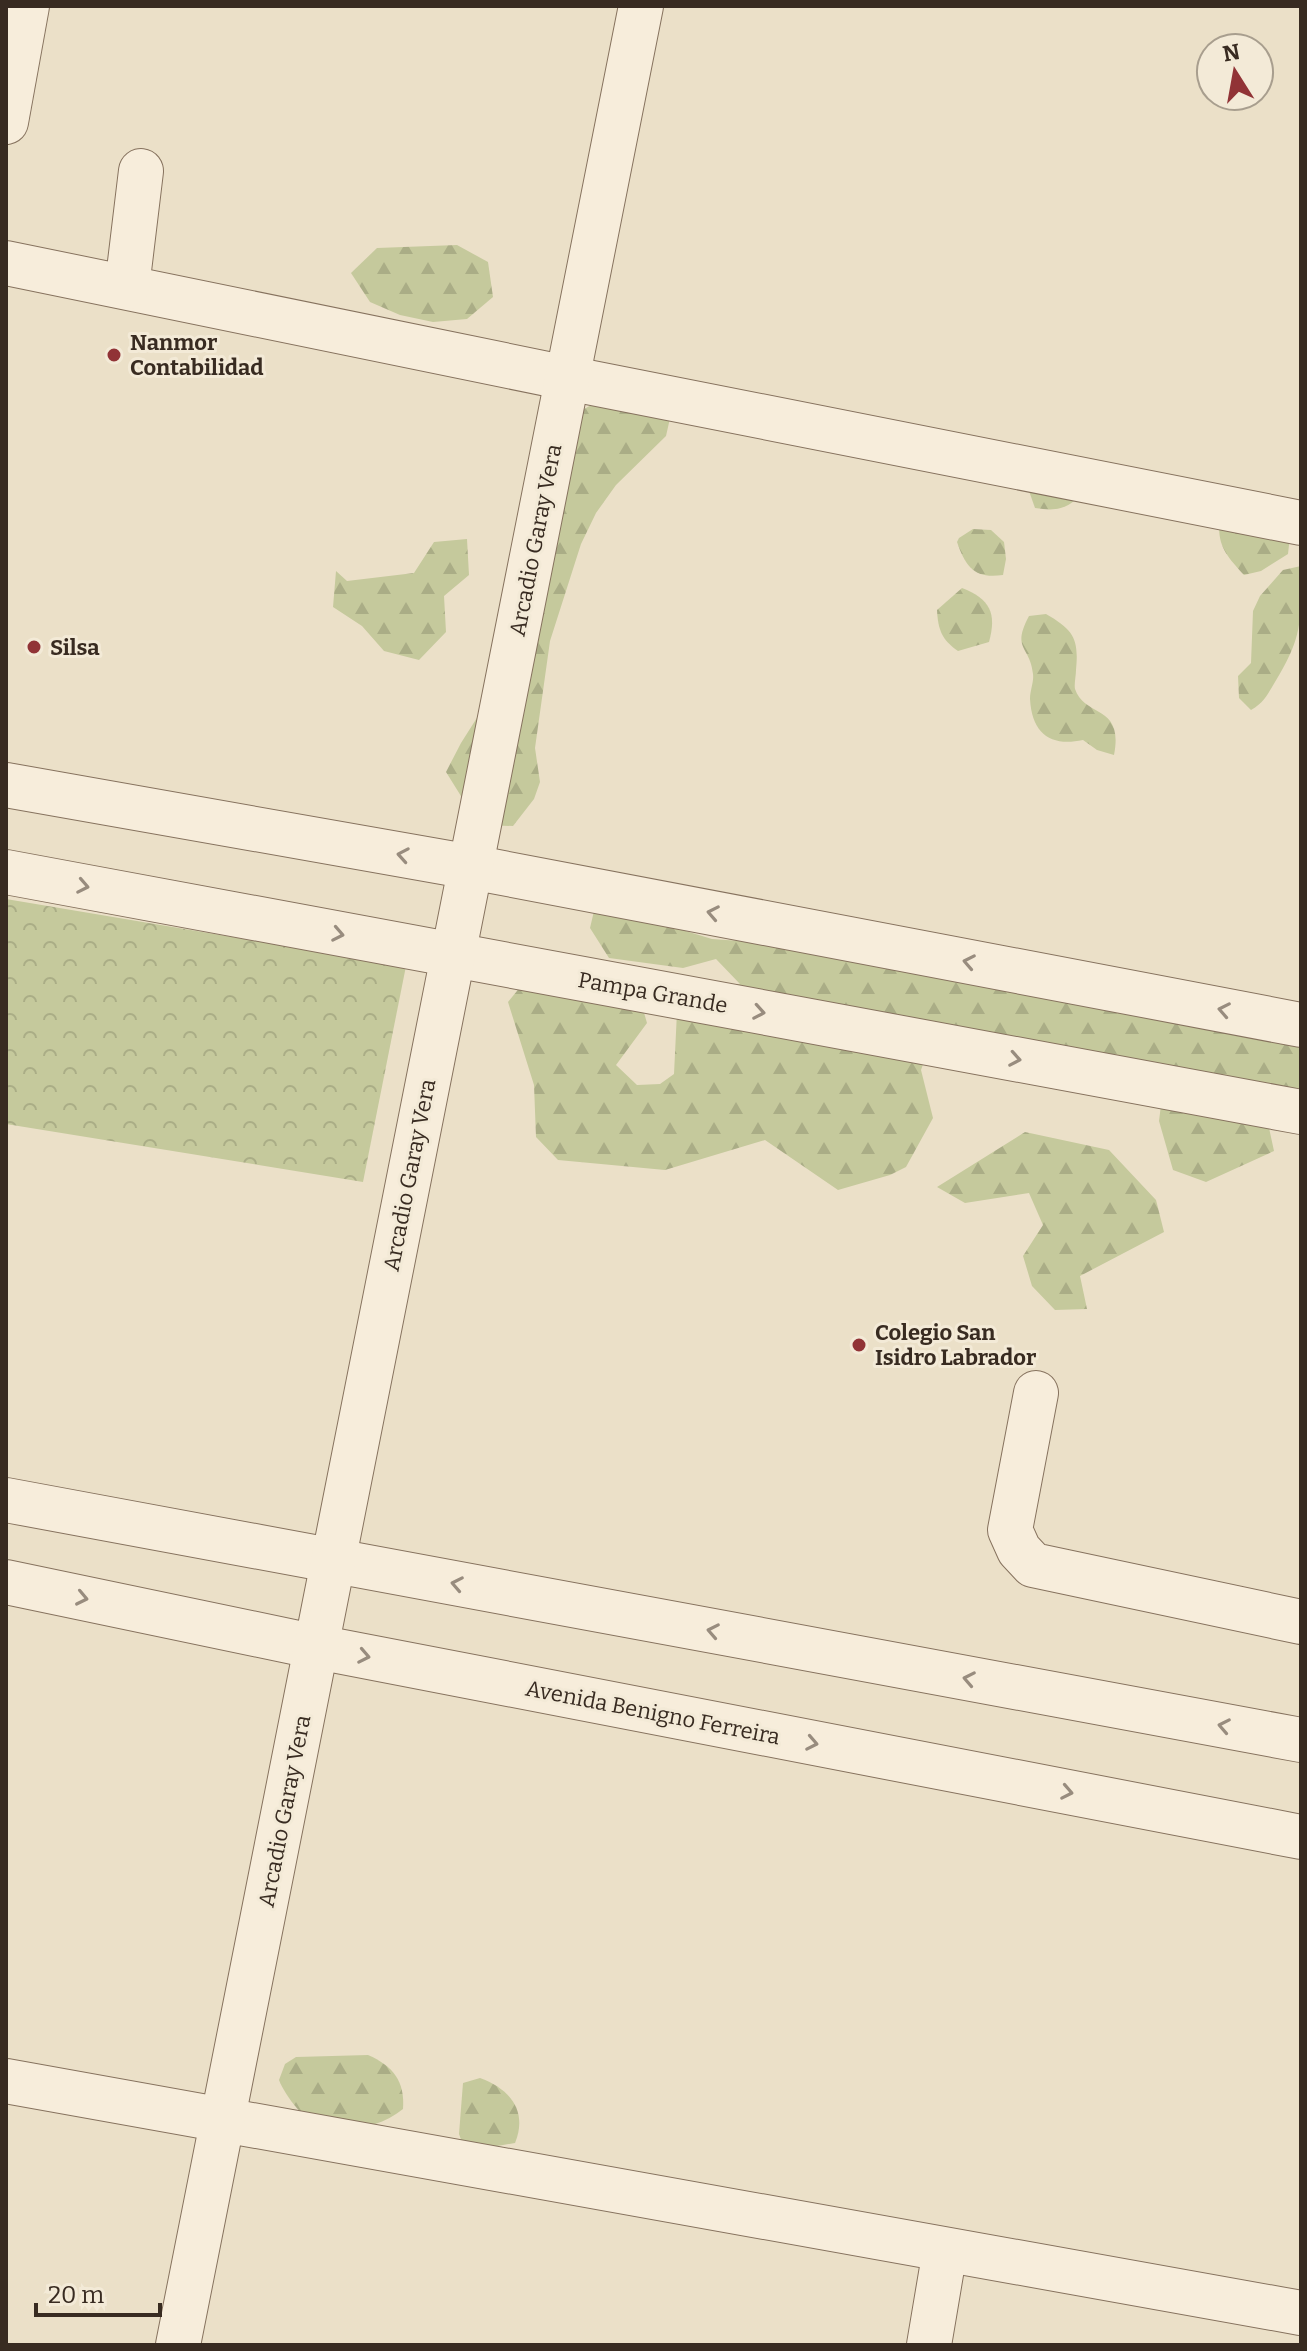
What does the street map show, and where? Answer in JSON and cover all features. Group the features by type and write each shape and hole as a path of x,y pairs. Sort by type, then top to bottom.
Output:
{"street":[{"path":"6,122 27,6"},
{"name":"Arcadio Garay Vera","path":"178,2345 641,6"},
{"path":"127,287 141,171"},
{"path":"6,263 1301,523"},
{"path":"6,785 471,867 1301,1025"},
{"name":"Pampa Grande","path":"6,872 1301,1112"},
{"path":"1036,1393 1010,1530 1019,1550 1033,1565 1301,1622"},
{"path":"6,1500 1301,1740"},
{"name":"Avenida Benigno Ferreira","path":"6,1582 317,1647 1301,1837"},
{"path":"6,2081 1301,2313"},
{"path":"929,2345 945,2250"}],"green space":[{"path":"457,245 488,262 493,297 467,319 433,322 400,315 370,302 351,273 377,248"},
{"path":"607,396 673,405 666,436 616,485 596,513 581,544 550,641 535,748 540,782 534,799 513,826 479,825 446,772 480,713 572,416"},
{"path":"1029,491 1080,496 1064,507 1042,509 1035,508"},
{"path":"1220,516 1290,536 1288,554 1261,571 1244,575 1221,542"},
{"path":"973,529 991,530 1004,542 1006,559 1003,575 979,573 964,559 957,542"},
{"path":"467,539 469,575 444,596 446,632 419,660 384,651 362,626 333,607 336,571 347,581 414,573 434,542"},
{"path":"1301,566 1296,638 1268,694 1251,710 1239,698 1238,676 1251,663 1253,611 1260,596 1283,570"},
{"path":"962,588 985,602 992,623 989,642 958,651 942,634 937,610"},
{"path":"1046,614 1073,636 1077,650 1075,689 1080,698 1109,719 1114,727 1114,755 1097,750 1083,740 1053,739 1039,729 1035,721 1030,699 1033,674 1022,635 1029,616"},
{"path":"6,899 406,966 363,1182 6,1124"},
{"path":"610,908 712,939 946,956 1301,1033 1301,1096 1260,1086 1274,1151 1206,1182 1173,1170 1159,1121 1163,1089 932,1039 921,1070 933,1118 906,1167 890,1175 838,1190 765,1140 665,1170 558,1160 536,1137 534,1085 508,1002 530,975 638,992 647,1023 616,1065 637,1085 660,1084 674,1074 678,991 740,984 716,959 683,968 609,958 590,928 594,911"},
{"path":"1025,1132 1109,1150 1156,1200 1164,1232 1080,1276 1087,1309 1055,1310 1032,1286 1023,1256 1043,1225 1029,1193 965,1203 937,1187"},
{"path":"368,2055 396,2076 402,2090 403,2109 386,2120 367,2126 336,2129 319,2126 298,2109 279,2080 285,2064 296,2057"},
{"path":"480,2078 500,2088 514,2103 519,2121 515,2143 480,2149 463,2145 459,2134 463,2083"}],"place":[{"name":"Nanmor Contabilidad","path":"114,355"},
{"name":"Silsa","path":"34,647"},
{"name":"Colegio San Isidro Labrador","path":"859,1345"}]}
